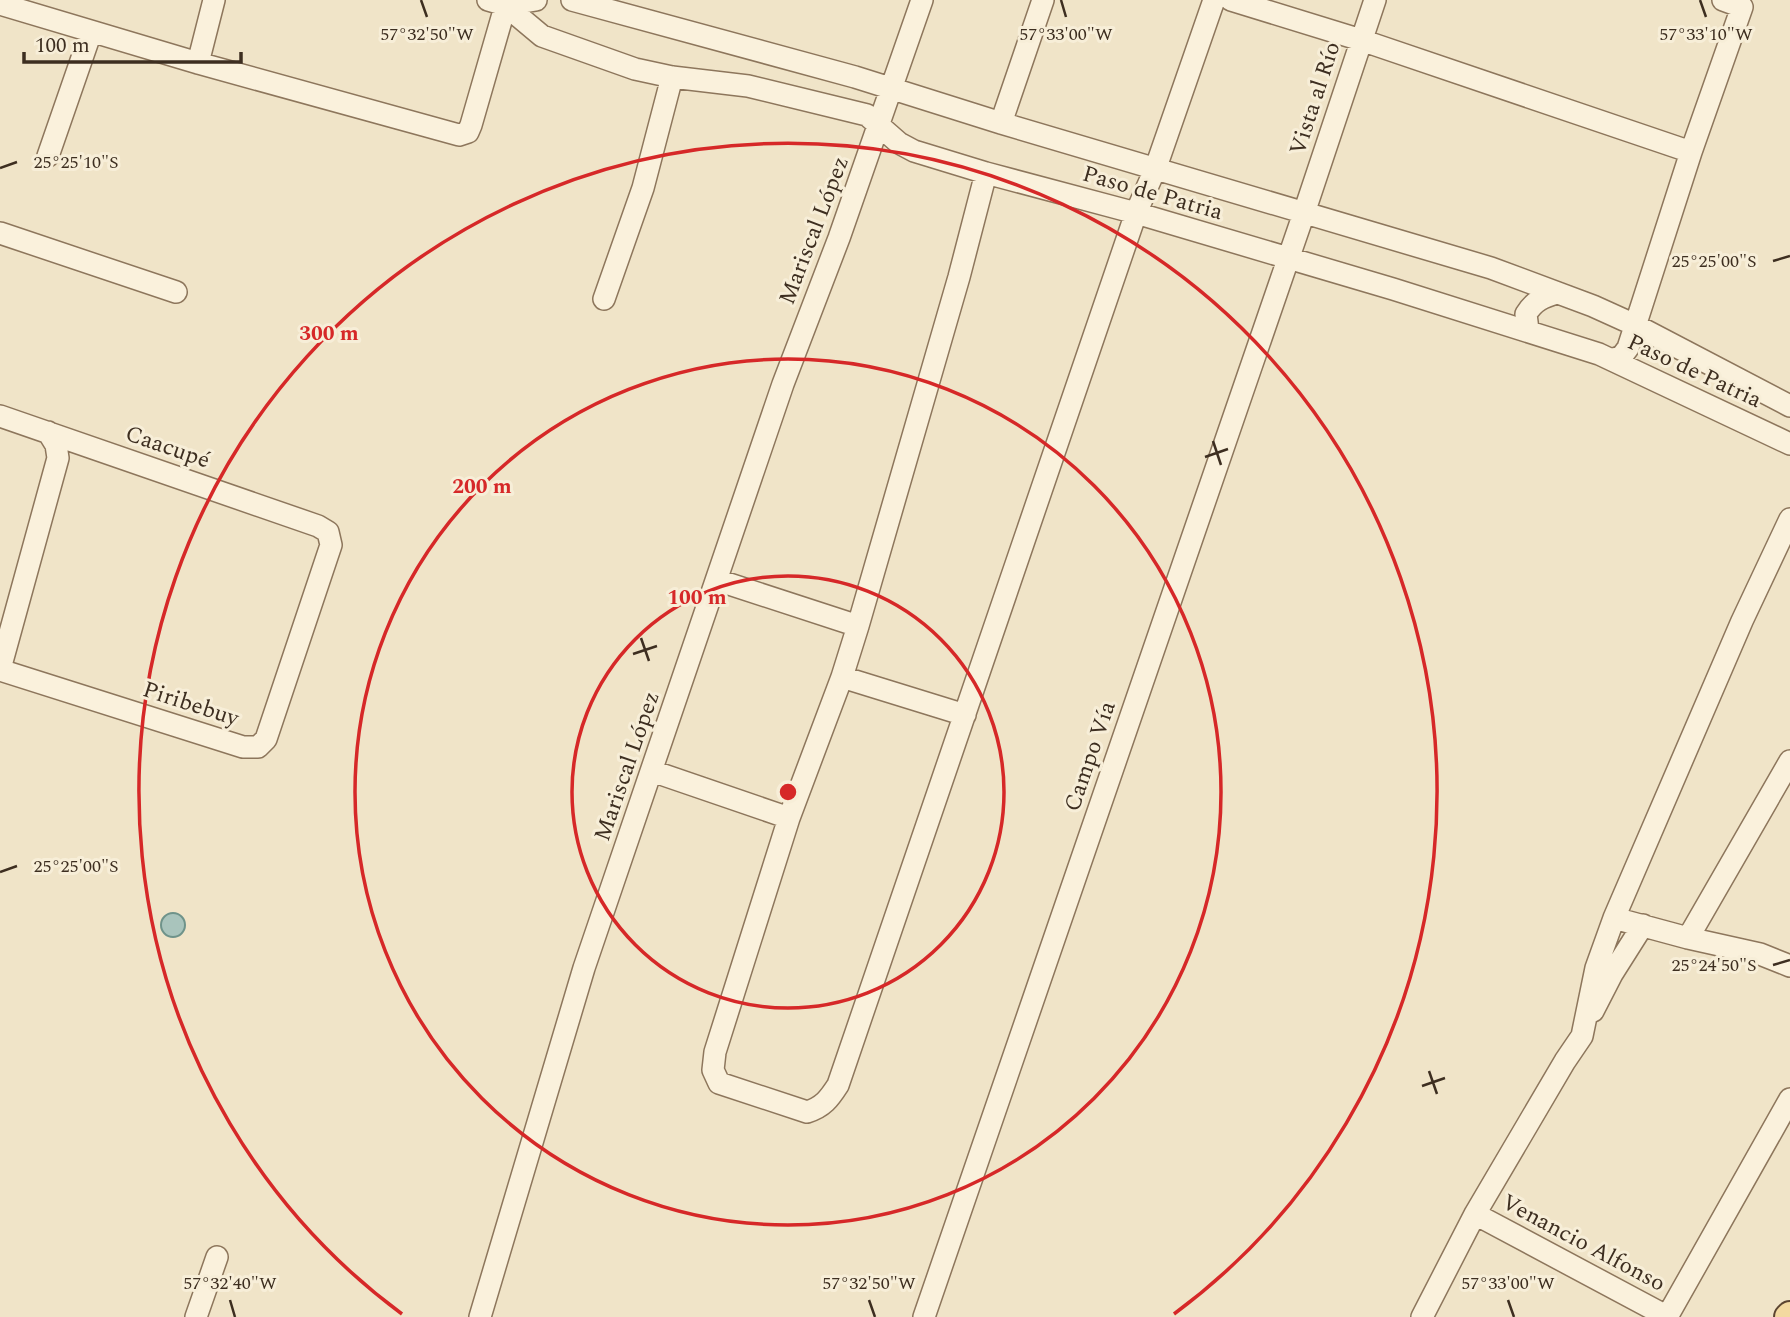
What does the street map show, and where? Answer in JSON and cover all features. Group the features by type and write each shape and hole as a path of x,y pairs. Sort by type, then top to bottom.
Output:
{"street":[{"path":"198,63 214,0"},
{"path":"0,4 198,63 454,135 464,135 471,125 500,2 536,0"},
{"name":"Paso de Patria","path":"572,0 893,88 1001,123 1491,268 1635,326 1790,406"},
{"name":"Mariscal López","path":"480,1317 584,968 783,384 880,124 922,0"},
{"path":"1001,123 1043,0"},
{"path":"986,173 959,277 858,626 842,677 789,818 715,1052 713,1070 719,1083 807,1112 827,1101 838,1085 1136,213 1156,167 1214,0"},
{"path":"1231,0 1361,40 1691,152"},
{"name":"Vista al Río","path":"1304,213 1375,0"},
{"name":"Paso de Patria","path":"500,2 542,36 635,69 671,77 748,86 867,115 899,143 914,151 1136,213 1528,330 1612,360 1790,444"},
{"path":"1612,360 1622,356 1628,348 1691,152 1733,4"},
{"path":"48,156 91,32"},
{"path":"604,299 643,188 671,77"},
{"name":"Campo Vía","path":"924,1317 1304,213"},
{"path":"0,233 176,292"},
{"path":"1528,330 1525,314 1531,306 1539,298 1557,293"},
{"name":"Caacupé","path":"0,416 318,526"},
{"path":"0,669 58,458 56,445 48,432"},
{"path":"1583,1032 1596,968 1614,918 1742,621 1790,519"},
{"name":"Piribebuy","path":"0,669 243,747 258,747 266,739 327,562 331,538 328,532 318,526"},
{"path":"717,580 858,626"},
{"path":"842,677 965,715"},
{"path":"1688,938 1790,761"},
{"path":"652,771 789,818"},
{"path":"1614,918 1760,954 1790,966"},
{"path":"1422,1317 1475,1214 1583,1032 1612,974 1643,925"},
{"path":"1667,1317 1790,1100"},
{"name":"Venancio Alfonso","path":"1475,1214 1667,1317"},
{"path":"196,1317 217,1258"}],"water":[{"path":"173,913 184,920 185,925 178,936 173,937 162,930 161,925 168,914"}]}
